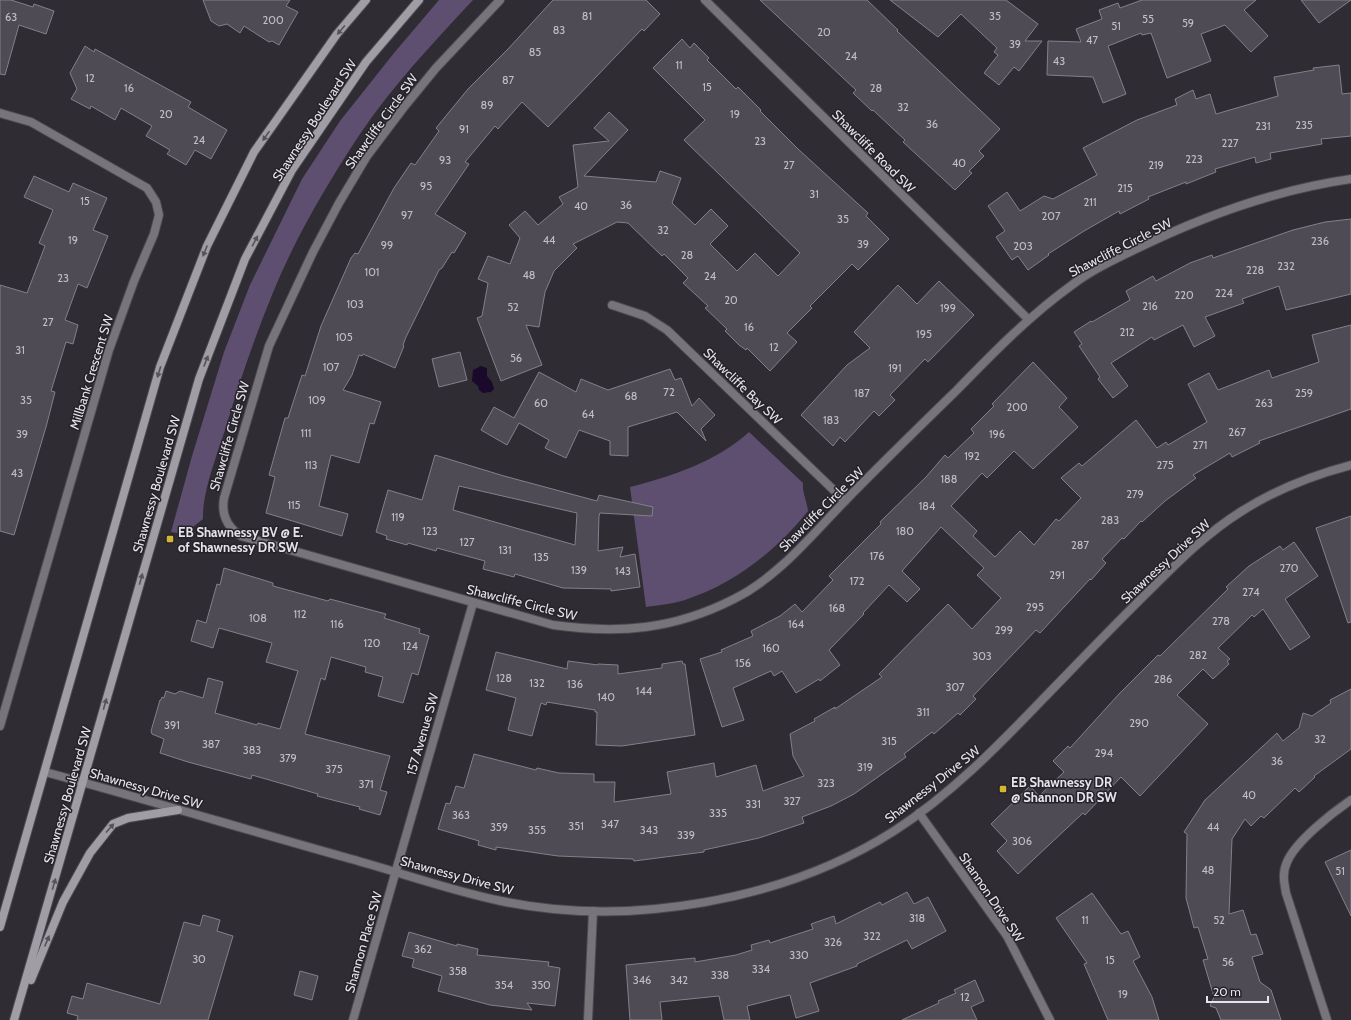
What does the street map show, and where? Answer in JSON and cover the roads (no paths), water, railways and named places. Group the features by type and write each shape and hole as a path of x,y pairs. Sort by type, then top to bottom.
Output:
{"main road":[{"path":"0,927 160,367 207,246 254,152 337,34 366,0"},
{"name":"Shawnessy Boulevard SW","path":"15,1018 199,379 245,259 292,170 366,62 419,0"},
{"path":"15,1018 63,902 90,853 108,830 113,824 128,818 178,810"}],"street":[{"name":"Shawcliffe Circle SW","path":"500,0 436,68 367,156 312,252 269,346 250,406 223,503 226,521 230,527 241,536 553,625 578,628 621,629 671,624 717,607 736,598 756,586 799,550 845,501 1028,319 1074,283 1164,235 1260,198 1306,186 1351,179"},
{"name":"Shawcliffe Road SW","path":"705,0 1028,319"},
{"name":"Millbank Crescent SW","path":"0,113 31,122 147,188 156,202 159,215 154,234 134,281 109,350 0,726"},
{"name":"Shawcliffe Bay SW","path":"612,305 645,316 667,330 845,501"},
{"name":"Shawnessy Drive SW","path":"45,772 502,902 593,912 688,905 742,894 786,881 837,861 874,842 919,813 985,759 1187,553 1243,510 1291,486 1351,465"},
{"name":"157 Avenue SW","path":"396,871 473,603"},
{"path":"1327,1020 1286,893 1283,878 1287,863 1296,848 1321,823 1351,800"},
{"name":"Shannon Drive SW","path":"919,813 1007,936 1050,1020"},
{"name":"Shannon Place SW","path":"353,1020 396,871"},
{"path":"588,1020 593,912"}],"place":[{"name":"EB Shawnessy BV @ E. of Shawnessy DR SW","path":"170,539"},
{"name":"EB Shawnessy DR @ Shannon DR SW","path":"1003,789"}]}
